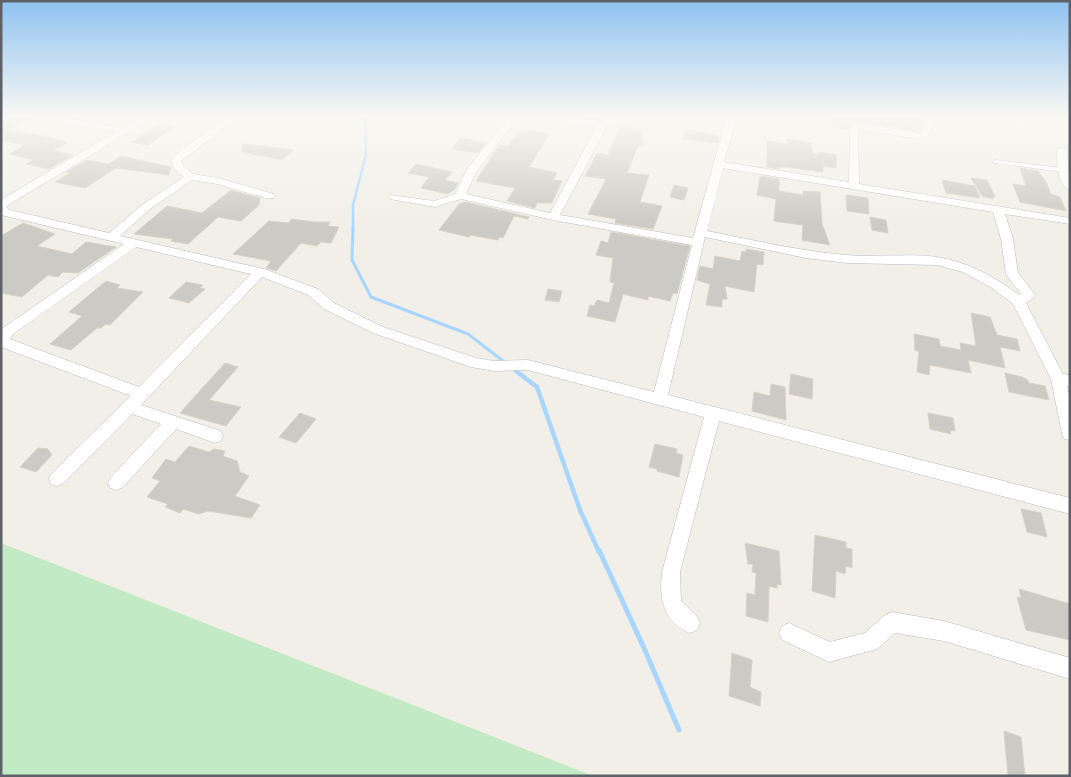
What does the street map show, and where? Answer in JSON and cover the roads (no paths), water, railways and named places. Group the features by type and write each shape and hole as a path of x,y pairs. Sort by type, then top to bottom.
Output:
{"street":[{"path":"89,152 4,203 1,208 6,213 260,272 313,292 329,306 378,330 456,358 494,366 528,365 1070,506"},
{"path":"185,152 176,160 178,166 190,177 218,181 270,196"},
{"path":"460,196 471,172 487,152"},
{"path":"553,217 588,152"},
{"path":"660,398 722,152"},
{"path":"853,152 854,185"},
{"path":"1062,152 1063,170 1070,187"},
{"path":"718,164 1070,221"},
{"path":"111,238 146,207 190,177"},
{"path":"394,197 435,204 460,196 553,217 806,254 847,259 927,260 952,264 981,276 997,285 1018,301 1064,380 1070,434"},
{"path":"998,210 1007,239 1012,274 1029,296 1018,301"},
{"path":"134,244 8,331 3,340 7,344 142,394"},
{"path":"57,479 260,272"},
{"path":"129,407 215,436"},
{"path":"690,622 679,616 672,605 669,594 671,572 713,412"},
{"path":"116,483 173,422"},
{"path":"789,633 829,652 870,642 892,622 944,631 1070,669"}],"lane":[{"path":"996,162 1063,170"}],"waterway":[{"path":"353,228 353,205 366,152"},
{"path":"353,228 352,260 371,297 468,334 507,364"},
{"path":"512,368 517,372"},
{"path":"516,371 537,387 580,510 599,552"},
{"path":"599,550 679,730"}]}
